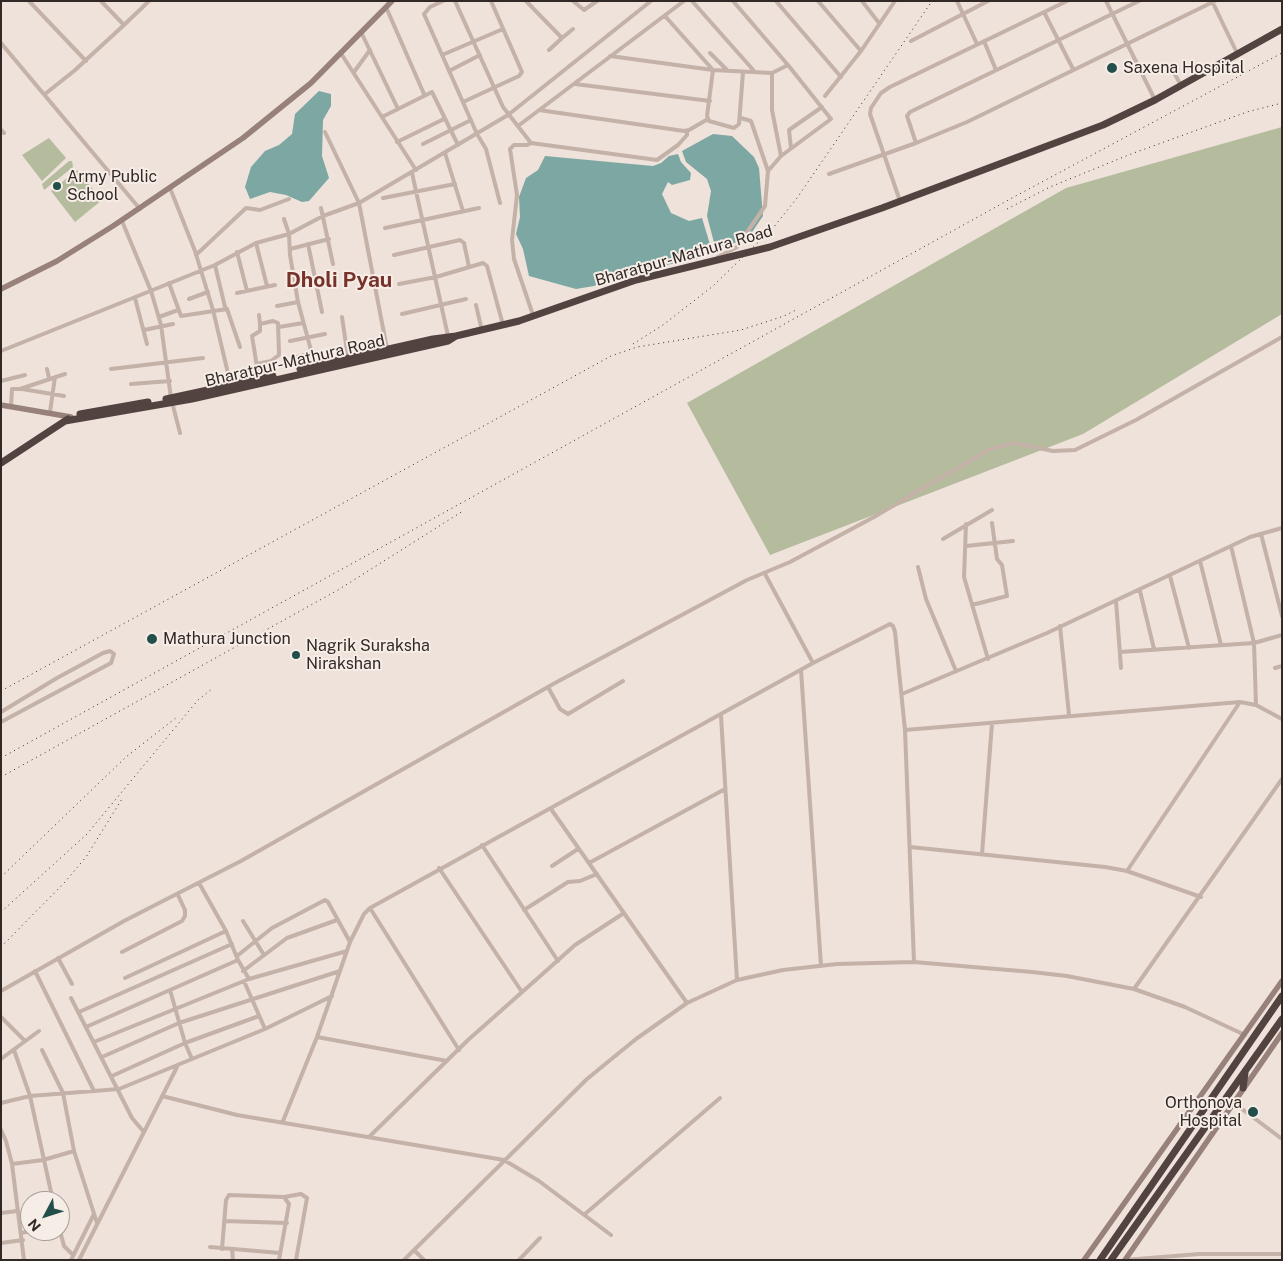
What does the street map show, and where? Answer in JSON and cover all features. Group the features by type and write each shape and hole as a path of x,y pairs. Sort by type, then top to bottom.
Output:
{"highway":[{"name":"Bharatpur-Mathura Road","path":"192,396 348,358 503,326 636,280 770,247 900,202 1103,125 1155,100 1282,29"},
{"name":"Bharatpur-Mathura Road","path":"1,462 68,419 192,396 448,341 452,336"},
{"path":"1100,1260 1282,996"},
{"path":"1111,1260 1282,1019"},
{"path":"1243,1088 1246,1070"}],"street":[{"path":"29,1 86,60"},
{"path":"101,1 124,24"},
{"path":"45,94 86,60 149,1"},
{"path":"1,289 56,261 122,221 243,138 312,83 342,55 392,1"},
{"path":"443,1 430,7 424,14 477,134 486,149 500,203"},
{"path":"455,1 508,115 531,142"},
{"path":"463,102 493,86 519,76 522,72 491,1"},
{"path":"526,1 562,38"},
{"path":"573,1 584,10 597,1"},
{"path":"1,351 135,298 214,265 237,252 289,234 324,216 359,203 508,115 651,1"},
{"path":"518,126 684,1"},
{"path":"692,1 755,72"},
{"path":"732,1 788,65 830,120 780,156 768,171"},
{"path":"818,1 861,51"},
{"path":"862,1 879,23"},
{"path":"825,96 861,51 895,1"},
{"path":"957,1 977,44"},
{"path":"911,41 988,1"},
{"path":"900,202 870,111 882,94 887,88 1067,1"},
{"path":"1106,1 1155,100"},
{"path":"916,143 907,116 910,112 1139,1"},
{"path":"779,2 841,77"},
{"path":"829,174 916,143 967,122 1213,2 1238,55"},
{"path":"386,8 424,94"},
{"path":"1044,12 1073,69"},
{"path":"665,16 713,70 708,119"},
{"path":"442,55 503,29"},
{"path":"549,50 573,29"},
{"path":"362,34 398,109"},
{"path":"984,41 996,70"},
{"path":"1,43 140,208"},
{"path":"354,72 370,50"},
{"path":"710,53 726,70"},
{"path":"342,55 382,117 414,172 416,192 442,304 452,336"},
{"path":"449,71 480,55"},
{"path":"610,56 713,70 772,74 788,65"},
{"path":"1170,66 1180,85"},
{"path":"538,110 687,131 708,119 734,128 739,124 741,118 743,72"},
{"path":"772,74 772,117 780,156"},
{"path":"575,84 710,101"},
{"path":"382,117 424,94 432,92 458,145"},
{"path":"791,148 789,130 822,108"},
{"path":"707,263 737,247 765,206 768,171 751,121 741,118"},
{"path":"397,142 444,119"},
{"path":"423,144 471,120"},
{"path":"534,316 514,259 512,240 517,195 510,149 514,145 527,145 531,142 657,160 678,145 685,137 687,131"},
{"path":"326,132 359,203 388,349"},
{"path":"445,153 463,211"},
{"path":"383,198 455,184"},
{"path":"170,188 208,292 231,386"},
{"path":"196,255 246,208 260,210 289,199"},
{"path":"321,208 333,264"},
{"path":"385,228 479,208"},
{"path":"284,219 289,234 298,302 315,366"},
{"path":"122,221 151,291 159,317 172,400 180,433"},
{"path":"290,249 329,240"},
{"path":"394,255 460,240 463,241 469,267"},
{"path":"256,244 268,286"},
{"path":"308,244 322,312"},
{"path":"237,252 247,291"},
{"path":"399,284 436,277 483,263 487,266 503,326"},
{"path":"214,265 225,307 230,314 240,347"},
{"path":"169,283 178,310 183,316 225,307"},
{"path":"237,293 275,285"},
{"path":"190,299 208,292"},
{"path":"135,298 147,344"},
{"path":"402,314 466,299"},
{"path":"277,306 298,302"},
{"path":"476,305 482,331"},
{"path":"159,317 178,310"},
{"path":"259,316 260,331 252,336 259,379"},
{"path":"342,317 348,358"},
{"path":"257,364 271,362 279,355 279,327 275,321 260,324"},
{"path":"279,327 304,323"},
{"path":"144,330 173,324"},
{"path":"290,341 325,334"},
{"path":"1,991 124,921 178,895 548,687 747,580 766,574 874,517 990,449 1014,443 1053,451 1076,450 1136,420 1282,337"},
{"path":"293,358 312,353"},
{"path":"111,370 202,358"},
{"path":"46,369 49,378"},
{"path":"11,406 11,390 20,389 65,374"},
{"path":"1,381 25,375"},
{"path":"50,412 55,377"},
{"path":"131,384 170,381"},
{"path":"20,389 64,396"},
{"path":"1,405 50,412 68,419"},
{"path":"943,539 992,510"},
{"path":"972,605 1007,596 1002,565 997,559 992,523"},
{"path":"966,524 963,570 988,659"},
{"path":"902,694 988,659 1140,591 1231,546 1282,528"},
{"path":"1261,534 1282,616"},
{"path":"966,546 1013,541"},
{"path":"1231,546 1254,642 1256,705"},
{"path":"1200,561 1221,645"},
{"path":"918,567 926,599 956,671"},
{"path":"766,574 813,663"},
{"path":"1170,576 1189,648"},
{"path":"1140,591 1154,650"},
{"path":"1116,601 1121,668"},
{"path":"283,1121 317,1037 350,942 364,914 370,908 439,868 551,809 885,625 893,626 902,694 914,962"},
{"path":"1060,626 1070,715"},
{"path":"1120,652 1254,642 1282,635"},
{"path":"1,712 103,653 110,651 114,654 111,663 1,722"},
{"path":"1275,668 1282,666"},
{"path":"801,670 821,966"},
{"path":"548,687 560,709 568,714 623,681"},
{"path":"1127,871 1240,702"},
{"path":"905,730 1240,702 1256,705 1282,719"},
{"path":"721,716 737,980"},
{"path":"982,854 992,723"},
{"path":"1134,989 1201,897 1282,779"},
{"path":"589,863 725,789"},
{"path":"551,809 687,1003"},
{"path":"482,845 558,961"},
{"path":"910,847 1097,866 1127,871 1201,897"},
{"path":"552,866 578,849"},
{"path":"439,868 522,992"},
{"path":"524,910 564,885 597,874"},
{"path":"199,883 232,944 265,1028"},
{"path":"122,952 182,921 185,916 185,910 178,895"},
{"path":"86,1027 237,958 272,928 325,900 328,902 350,942"},
{"path":"370,908 458,1050"},
{"path":"369,1137 458,1050 522,992 575,946 624,913"},
{"path":"243,971 287,938 337,920"},
{"path":"243,921 264,955"},
{"path":"125,978 226,931"},
{"path":"78,1012 232,944"},
{"path":"94,1042 247,980 347,951"},
{"path":"58,958 72,984"},
{"path":"404,1260 587,1079 636,1038 687,1003 737,980 783,970 821,966 914,962 1067,976 1134,989 1184,1007 1245,1035"},
{"path":"35,971 94,1091"},
{"path":"102,1057 179,1023 340,971"},
{"path":"1084,1260 1282,981"},
{"path":"170,990 185,1043 192,1059"},
{"path":"1,1103 30,1096 119,1089 265,1028 332,996"},
{"path":"71,998 119,1089 132,1118 143,1131"},
{"path":"112,1076 185,1043 259,1016"},
{"path":"1,1017 25,1041"},
{"path":"1,1059 39,1031"},
{"path":"1125,1260 1282,1033"},
{"path":"317,1037 447,1061"},
{"path":"14,1050 30,1096 51,1191"},
{"path":"42,1050 63,1093 74,1152 98,1223"},
{"path":"79,1260 177,1066"},
{"path":"162,1096 237,1115 283,1121 504,1160 532,1176 611,1235"},
{"path":"584,1214 720,1098"},
{"path":"1234,1103 1282,1139"},
{"path":"1,1130 12,1164 20,1228"},
{"path":"12,1164 43,1160 74,1152"},
{"path":"222,1249 226,1200 229,1195 284,1197 301,1194 307,1198 296,1260"},
{"path":"279,1260 289,1204 284,1197"},
{"path":"1,1213 17,1211"},
{"path":"71,1260 94,1214"},
{"path":"224,1221 287,1223"},
{"path":"518,1260 540,1238"},
{"path":"1,1242 20,1240"},
{"path":"23,1241 24,1260"},
{"path":"63,1241 64,1246 74,1255"},
{"path":"210,1247 280,1253"},
{"path":"232,1249 233,1260"},
{"path":"414,1250 424,1260"},
{"path":"1125,1260 1199,1254 1282,1254"}],"green space":[{"path":"1282,127 1282,314 1083,434 770,555 687,403 1066,188"},
{"path":"49,138 66,158 42,181 22,155"},
{"path":"69,161 72,161 73,167 44,190 42,184"},
{"path":"77,170 102,200 75,222 51,191"}],"water":[{"path":"319,91 331,94 331,106 323,120 322,156 329,178 309,201 302,202 286,195 270,192 250,199 245,187 251,167 265,151 279,145 292,134 295,114"},
{"path":"713,134 732,136 754,157 759,168 763,216 748,238 716,250 707,216 711,191 707,179 686,162 682,151"},
{"path":"678,154 681,162 691,173 690,180 672,185 668,182 662,194 671,213 689,221 702,218 712,251 700,258 628,273 594,286 576,289 529,276 523,249 516,234 520,217 519,197 526,178 538,170 545,156 653,166 661,163 669,156"}],"railway":[{"path":"633,344 663,325 713,286 773,228 797,198 932,1"},
{"path":"1,758 1012,198 1282,53"},
{"path":"1007,209 1050,187 1131,154 1247,112 1282,103"},
{"path":"1,691 611,356 637,347 741,330 784,316 796,310"},
{"path":"1,777 338,590 463,511"},
{"path":"1,912 87,834 198,700 213,688"},
{"path":"1,877 126,757 177,717"},
{"path":"1,947 65,882 86,857 122,799"}],"place":[{"name":"Saxena Hospital","path":"1112,68"},
{"name":"Army Public School","path":"57,186"},
{"name":"Mathura Junction","path":"152,639"},
{"name":"Nagrik Suraksha Nirakshan","path":"296,655"},
{"name":"Orthonova Hospital","path":"1253,1112"}],"district":[{"name":"Dholi Pyau","path":"339,281"}]}
